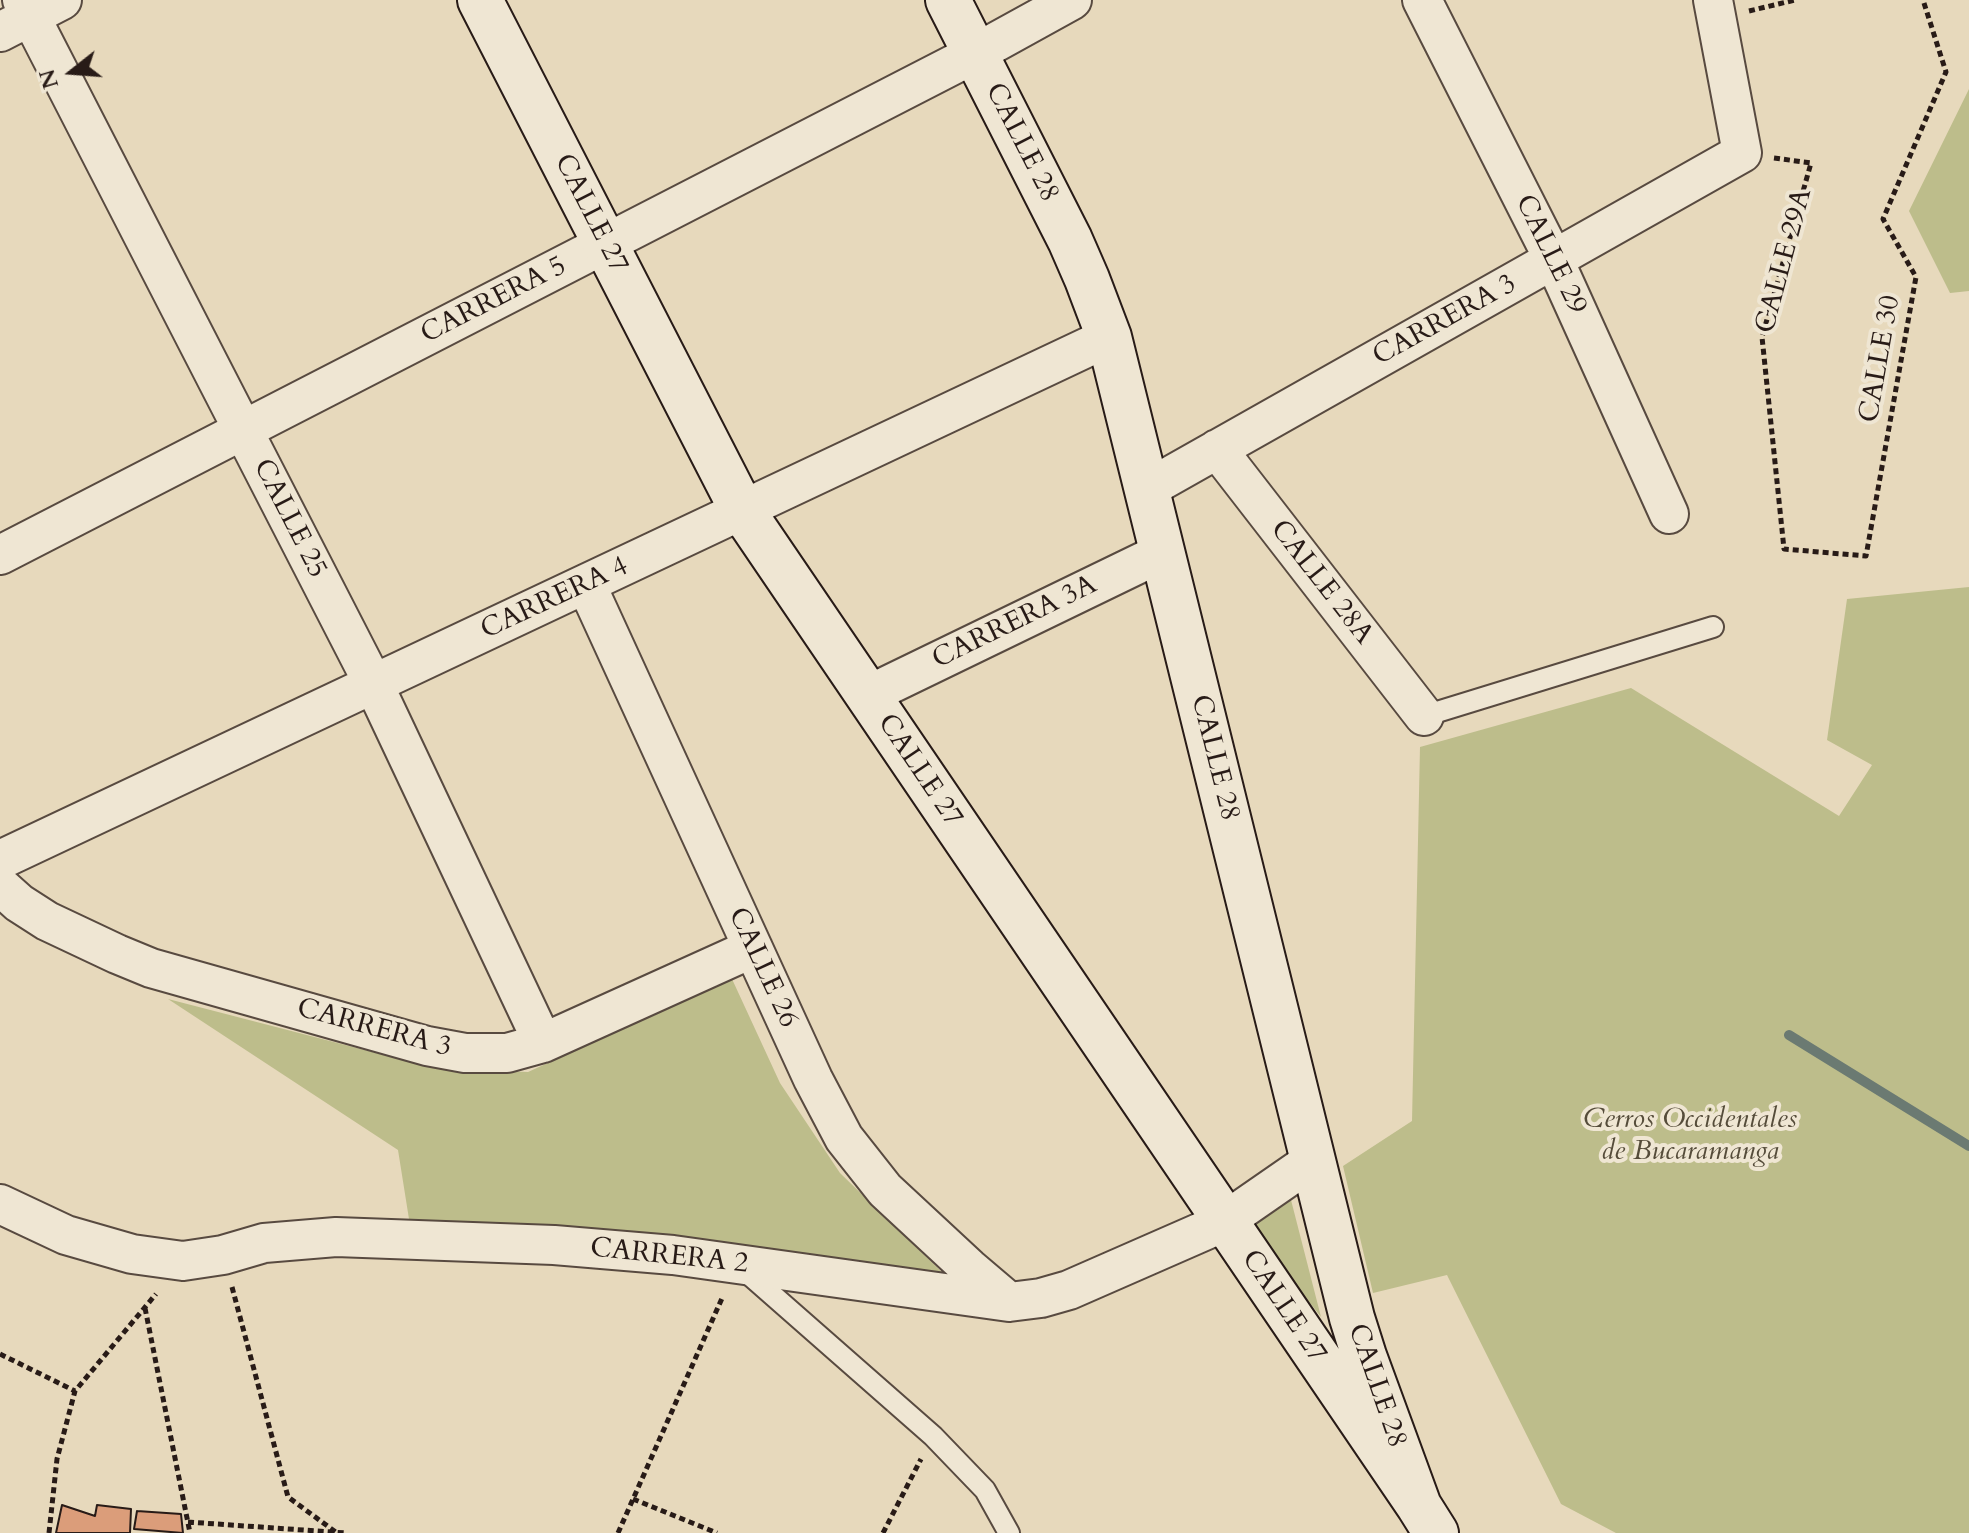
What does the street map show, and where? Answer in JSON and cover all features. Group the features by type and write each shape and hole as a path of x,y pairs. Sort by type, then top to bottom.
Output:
{"street":[{"name":"CALLE 27","path":"480,0 742,510 1428,1520"},
{"name":"CALLE 28","path":"948,0 1070,240 1109,337 1352,1318 1428,1520"},
{"name":"CARRERA 5","path":"0,555 976,53 1072,0"},
{"name":"CALLE 29","path":"1422,0 1554,260 1669,514"},
{"path":"1715,9 1742,153"},
{"name":"CALLE 25","path":"28,12 374,685 543,1043"},
{"name":"CARRERA 3","path":"1147,489 1742,153"},
{"name":"CARRERA 4","path":"0,860 1109,337"},
{"name":"CALLE 28A","path":"1217,449 1424,716"},
{"name":"CARRERA 3A","path":"868,695 1163,552"},
{"name":"CALLE 26","path":"586,584 813,1079 844,1138 885,1190 1009,1302"},
{"name":"CARRERA 3","path":"0,886 47,921 151,968 427,1046 465,1053 507,1053 543,1043 753,948"},
{"name":"CARRERA 2","path":"0,1204 66,1235 132,1254 183,1261 223,1255 264,1243 336,1237 554,1245 673,1255 1009,1302 1069,1290 1225,1221 1313,1160"}],"lane":[{"path":"1424,716 1713,627"},
{"path":"737,1264 933,1436 985,1490 1009,1533"}],"path":[{"path":"1715,9 1795,0"},
{"name":"CALLE 30","path":"1866,556 1916,277 1883,219 1946,72 1923,0"},
{"name":"CALLE 29A","path":"1742,153 1811,163 1762,337 1784,549 1866,556"},
{"path":"223,1255 288,1497 337,1533"},
{"path":"49,1533 57,1459 75,1391 183,1261"},
{"path":"618,1533 737,1264"},
{"path":"145,1308 190,1533"},
{"path":"0,1354 75,1391"},
{"path":"883,1533 933,1436"},
{"path":"633,1499 717,1533"},
{"path":"188,1522 346,1533"}],"green space":[{"path":"1969,89 1969,291 1950,293 1909,211"},
{"name":"Cerros Occidentales de Bucaramanga","path":"1969,587 1969,1533 1616,1533 1561,1504 1447,1275 1373,1293 1343,1166 1412,1121 1420,747 1631,688 1839,816 1872,765 1827,740 1847,599"},
{"path":"732,979 780,1083 840,1173 952,1282 409,1219 398,1150 168,999 434,1068 528,1072"},
{"path":"1291,1200 1321,1317 1251,1228"}],"building":[{"path":"62,1505 95,1516 97,1505 131,1509 130,1533 56,1533"},
{"path":"137,1511 181,1514 183,1533 134,1529"}],"waterway":[{"path":"1789,1035 1969,1146"}]}
